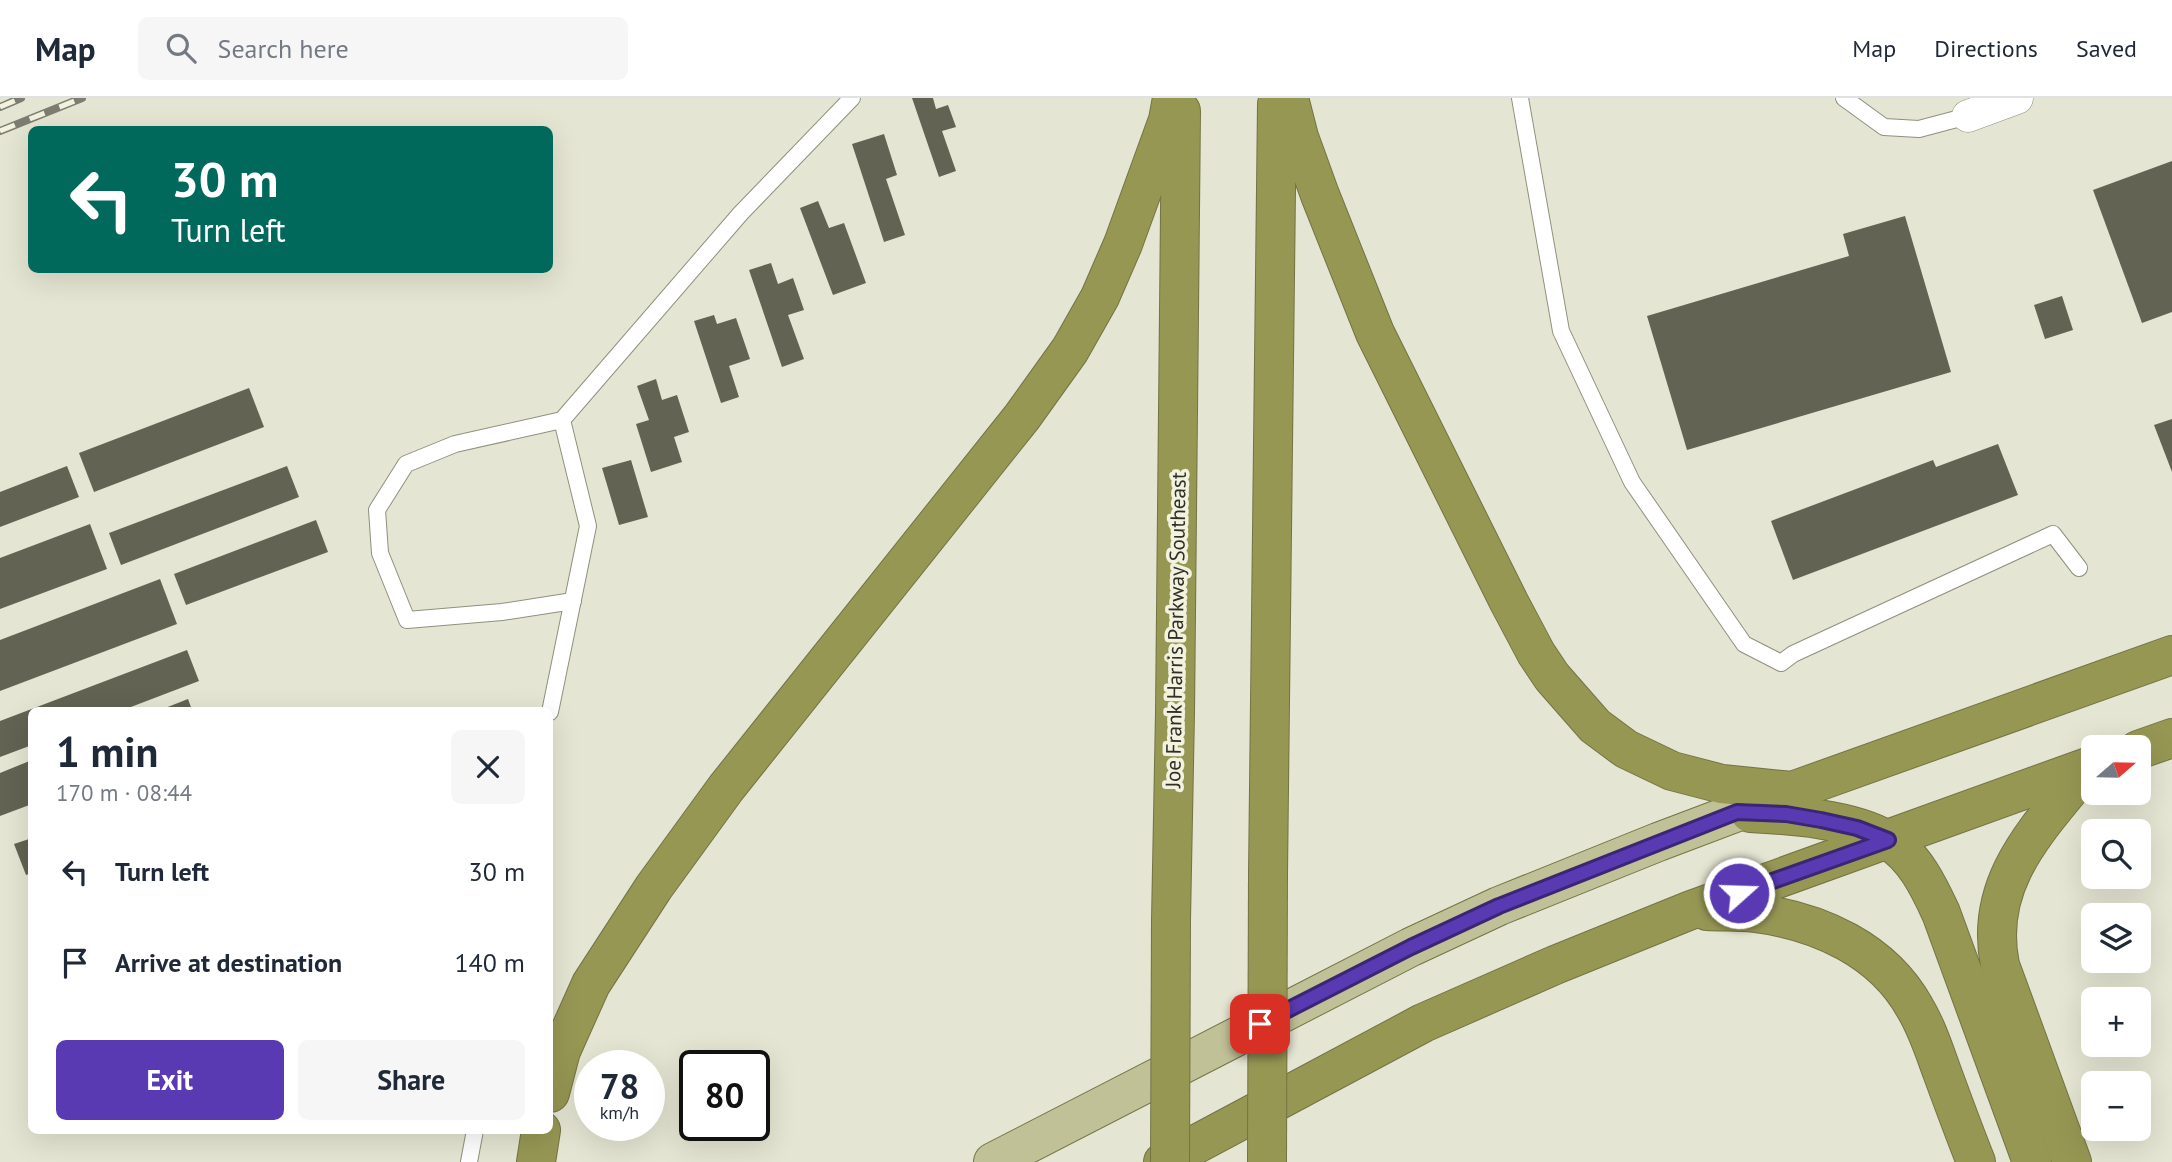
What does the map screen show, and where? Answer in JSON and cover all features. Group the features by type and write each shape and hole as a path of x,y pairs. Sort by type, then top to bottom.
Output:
{"highway":[{"path":"553,1082 561,1051 591,984 654,887 726,788 1014,427 1070,350 1100,298 1123,244 1168,120 1172,98"},
{"name":"Joe Frank Harris Parkway Southeast","path":"1170,1162 1181,98"},
{"path":"1267,1162 1277,98"},
{"path":"1289,98 1298,137 1375,333 1509,602 1552,677 1595,726 1626,749 1672,771 1722,784 1792,791 2172,655"},
{"path":"2151,745 2172,738"},
{"path":"1163,1162 1423,1023 1555,965 1691,910 2081,769"},
{"path":"2072,1162 2000,965 1996,927 1999,906 2016,860 2081,777"},
{"path":"1737,812 1786,814 1857,828 1888,840 1905,854 1931,892 2032,1162"},
{"path":"1691,910 1755,913 1789,920 1848,941 1872,957 1895,979 1914,1006 1928,1035 1976,1162"},
{"path":"536,1162 540,1134"}],"main road":[{"path":"993,1162 1411,947 1511,901 1792,791"}],"street":[{"path":"1968,116 2017,98"}],"lane":[{"path":"573,601 502,612 407,620 380,553 377,510 406,464 456,444 562,420 741,214 852,98"},
{"path":"1520,98 1561,331 1632,482 1744,644 1781,663 1793,654 2053,534 2079,568"},
{"path":"1844,98 1884,127 1919,129 1968,116"},
{"path":"551,707 588,526 562,420"},
{"path":"469,1162 474,1134"}],"building":[{"path":"912,98 933,98 936,109 948,105 956,127 942,131 956,171 939,177"},
{"path":"884,134 897,175 886,179 905,235 884,242 852,144"},
{"path":"2172,161 2172,312 2142,323 2093,190"},
{"path":"818,201 829,228 844,223 866,283 833,295 800,208"},
{"path":"1905,216 1951,372 1687,450 1647,316 1849,256 1843,234"},
{"path":"771,263 778,284 793,278 804,310 788,315 804,359 782,367 749,270"},
{"path":"2062,296 2073,330 2045,339 2034,305"},
{"path":"714,315 717,324 736,318 750,359 729,366 739,397 721,403 694,321"},
{"path":"656,379 662,400 677,395 689,432 674,437 682,462 651,472 636,424 649,420 637,386"},
{"path":"249,388 264,427 94,492 79,453"},
{"path":"2172,419 2172,472 2154,425"},
{"path":"1998,444 2018,495 1793,580 1771,521 1933,460 1936,467"},
{"path":"631,460 648,517 619,525 602,468"},
{"path":"67,466 79,497 0,527 0,492"},
{"path":"287,466 299,497 121,565 109,533"},
{"path":"316,520 328,552 186,605 174,574"},
{"path":"90,524 107,569 0,609 0,558"},
{"path":"160,579 177,624 0,691 0,640"},
{"path":"187,650 199,681 131,707 37,707"},
{"path":"188,699 191,707 168,707"},
{"path":"28,710 28,746 0,757 0,721"},
{"path":"28,762 28,806 0,816 0,773"},
{"path":"28,839 28,874 26,875 14,844"}],"railway":[{"path":"0,107 21,98"},
{"path":"0,131 82,98"}],"route":[{"path":"1260,1024 1411,947 1499,906 1737,812 1786,814 1821,820 1857,828 1888,840 1739,893"}]}
